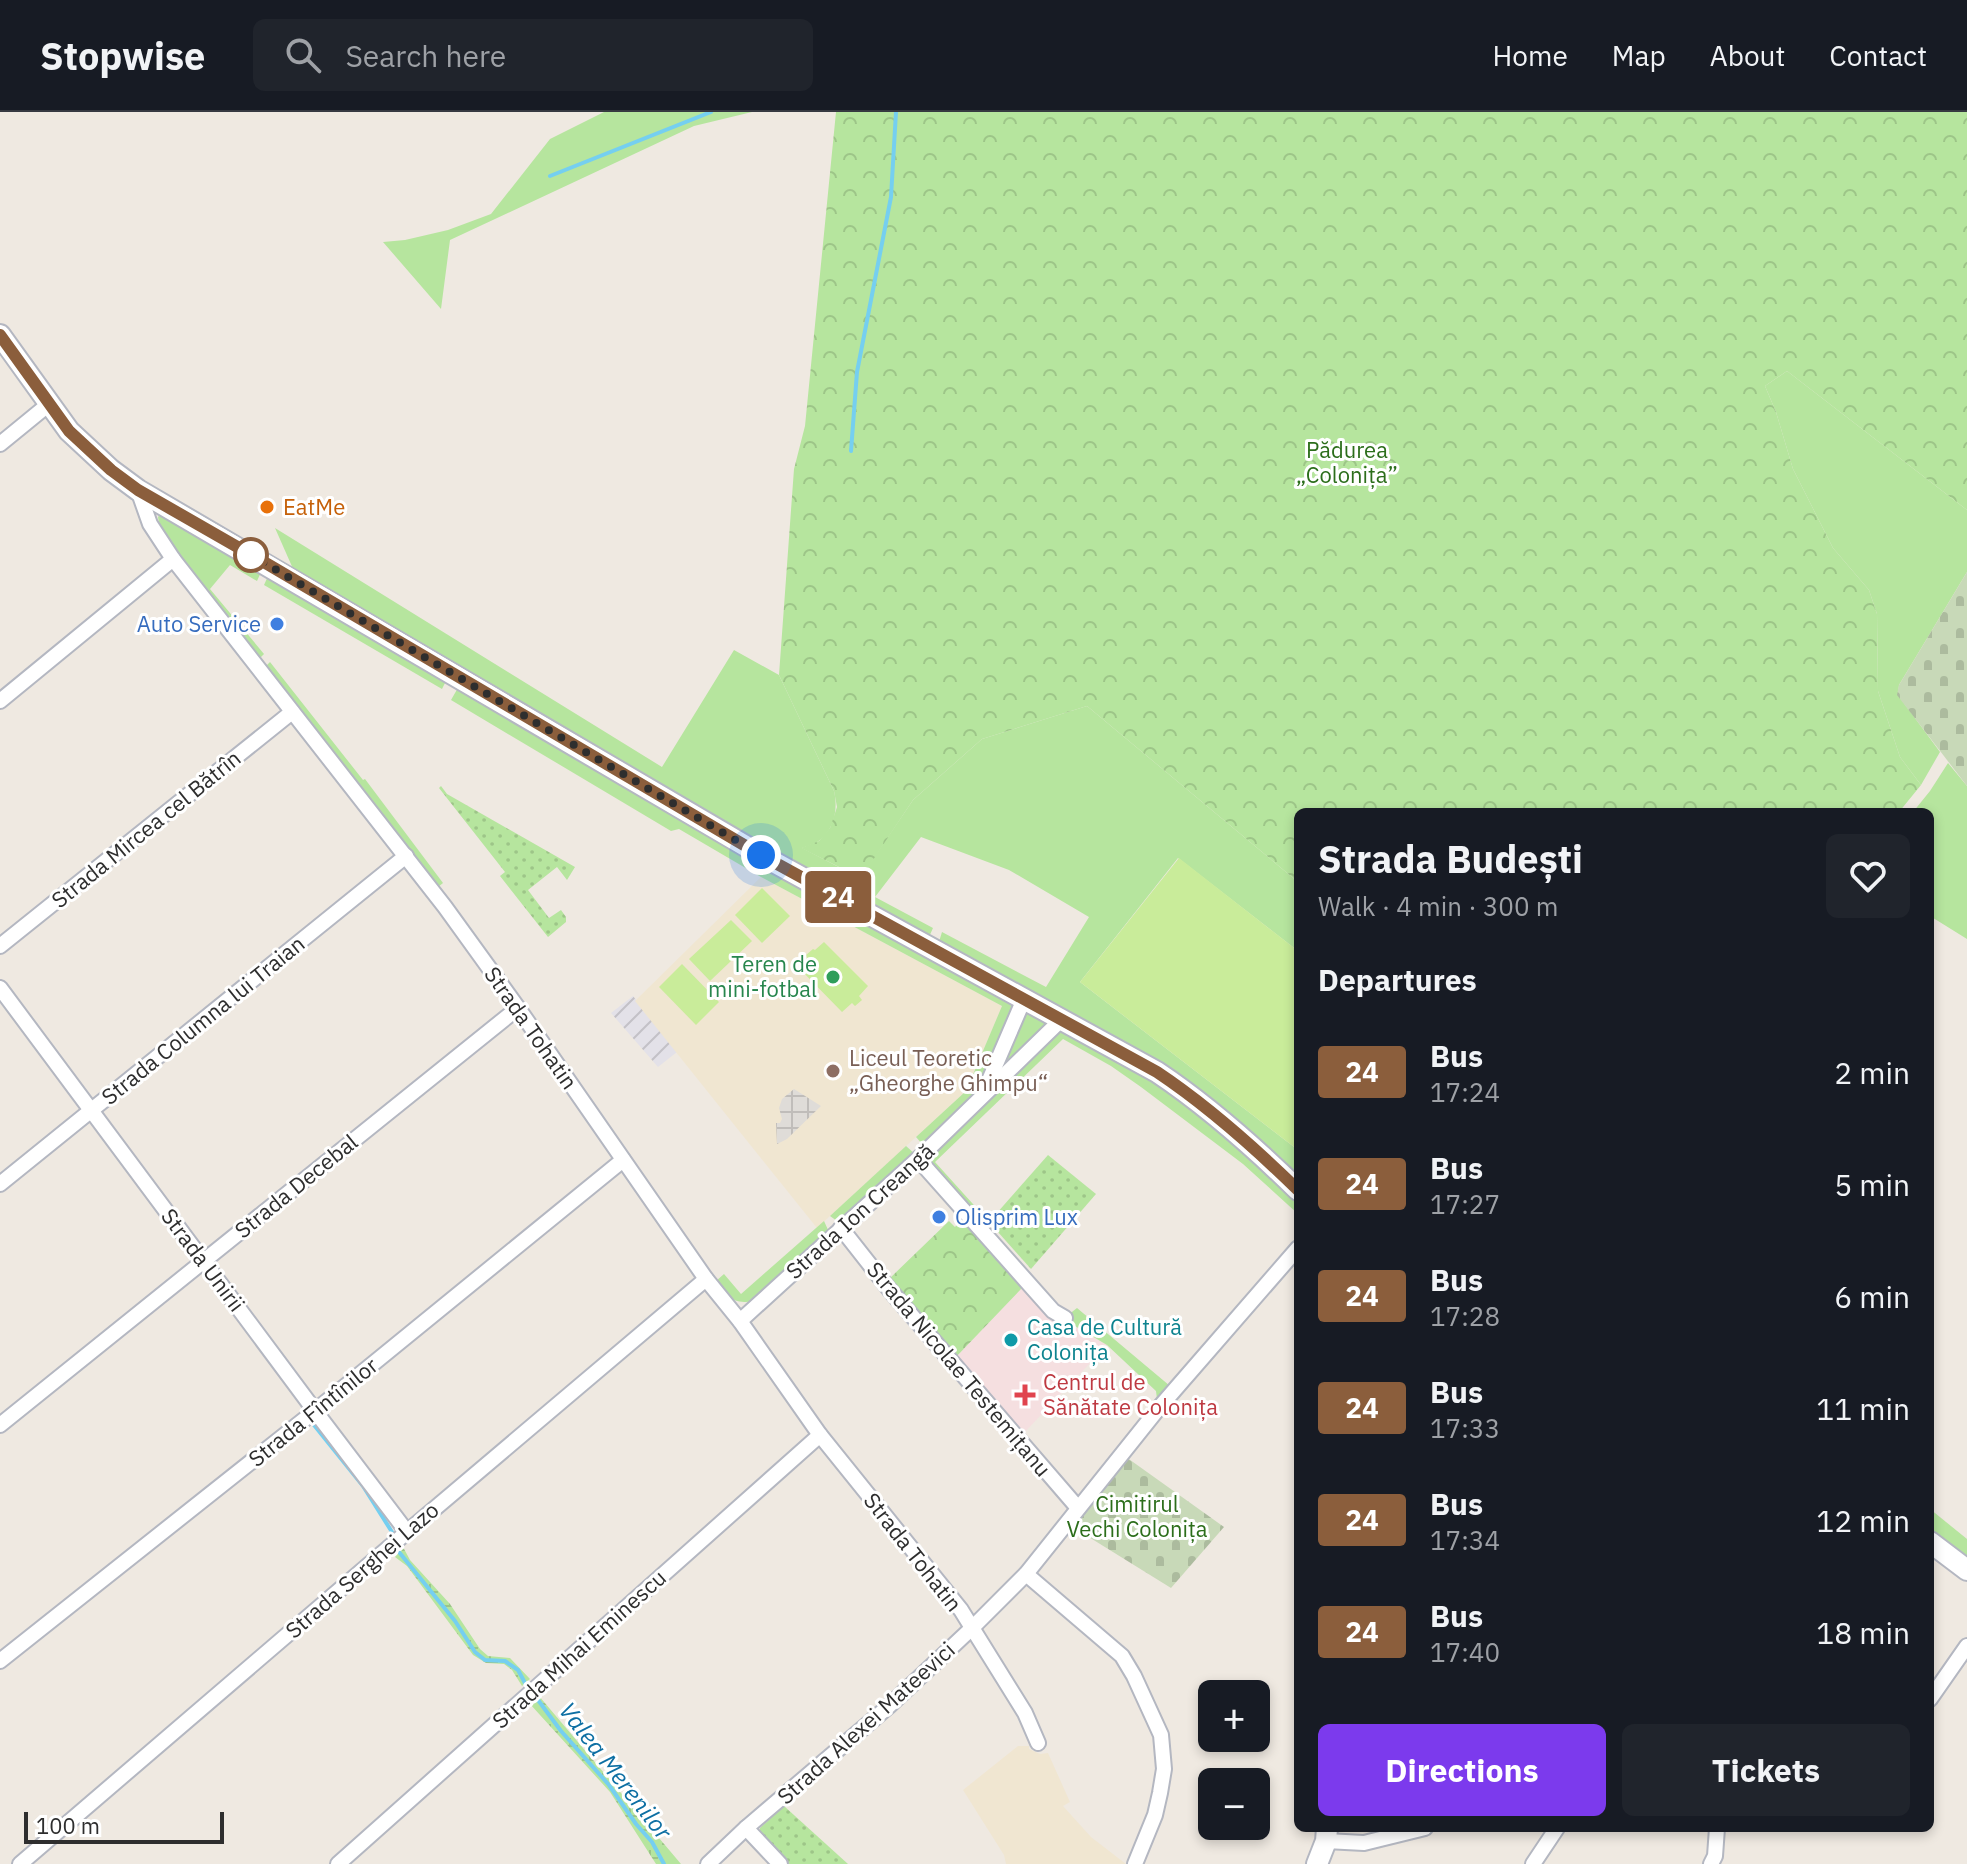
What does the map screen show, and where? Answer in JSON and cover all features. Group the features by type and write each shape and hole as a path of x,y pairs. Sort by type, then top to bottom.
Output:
{"street":[{"path":"0,335 69,431 138,490 761,855 1157,1072 1254,1147 1294,1186"},
{"path":"0,444 49,404"},
{"name":"Strada Tohatin","path":"138,490 150,524 173,559 406,856 518,1008 706,1279 740,1321 820,1435 961,1610 1025,1713 1038,1743"},
{"path":"0,701 173,559"},
{"name":"Strada Mircea cel Bătrîn","path":"0,946 292,712"},
{"name":"Strada Columna lui Traian","path":"0,1184 406,856"},
{"name":"Strada Unirii","path":"0,988 407,1532"},
{"name":"Strada Ion Creangă","path":"980,1099 1024,999"},
{"name":"Strada Decebal","path":"0,1425 518,1008"},
{"name":"Strada Ion Creangă","path":"740,1321 918,1159 1062,1019"},
{"path":"918,1159 1053,1311 1065,1318"},
{"name":"Strada Fîntînilor","path":"0,1661 315,1411 623,1160"},
{"name":"Strada Nicolae Testemițanu","path":"841,1228 889,1289 1078,1508"},
{"name":"Strada Alexei Mateevici","path":"708,1864 889,1706 1026,1574 1158,1409 1294,1253"},
{"name":"Strada Serghei Lazo","path":"20,1864 706,1279"},
{"name":"Strada Mihai Eminescu","path":"338,1864 820,1435"},
{"path":"1934,1545 1967,1570"},
{"path":"1026,1574 1122,1656 1161,1735 1164,1769 1160,1793 1155,1815 1135,1864"},
{"path":"1934,1693 1967,1646"},
{"path":"746,1828 780,1864"},
{"path":"1317,1864 1327,1835 1364,1843 1409,1832"},
{"path":"1533,1864 1554,1832"},
{"path":"1716,1861 1717,1832"}],"shaded area":[{"name":"Liceul Teoretic „Gheorghe Ghimpu“","path":"761,877 1002,1006 966,1091 817,1228 635,1001"},
{"path":"633,996 677,1052 658,1067 611,1013"},
{"path":"794,1089 821,1106 787,1139 777,1144 776,1123 782,1119 779,1108 782,1099"},
{"name":"Centrul de Sănătate Colonița","path":"1020,1281 1063,1319 1107,1345 1024,1433 956,1357 1020,1289"},
{"path":"1018,1746 1029,1746 1029,1749 1040,1754 1048,1753 1070,1802 1063,1806 1091,1837 1126,1864 1006,1864 1004,1855 963,1790"}],"green space":[{"path":"604,112 752,112 694,126 450,240 441,309 383,242 448,230 491,214 550,139"},
{"name":"Pădurea „Colonița”","path":"836,112 1967,112 1967,510 1787,371 1765,386 1793,469 1833,548 1869,590 1877,614 1878,691 1900,757 1921,785 1902,808 1294,808 1294,879 1087,706 982,739 913,800 861,878 801,848 819,841 830,828 837,807 834,791 779,675 794,469 805,426"},
{"path":"1787,371 1967,510 1967,572 1899,685 1898,695 1940,752 1921,785 1900,757 1878,691 1877,614 1869,590 1833,548 1793,469 1765,386"},
{"path":"161,513 262,570 257,581 230,565 210,589 264,654 260,658 172,546 158,517"},
{"path":"275,528 662,767 734,650 779,675 834,791 835,811 829,830 818,841 802,848 860,878 913,800 982,739 1087,706 1294,879 1294,948 1178,858 1080,982 1294,1147 1294,1176 1225,1110 1169,1068 1111,1034 938,945 942,932 1046,987 1089,917 1009,870 921,837 875,897 933,928 928,939 294,571"},
{"path":"1967,572 1967,786 1897,695 1899,685"},
{"path":"269,574 447,679 442,689 264,585"},
{"path":"270,662 365,779 443,883 438,887 266,666"},
{"path":"459,686 1012,1003 1013,1010 973,1097 923,1145 916,1137 966,1091 1002,1006 761,877 679,829 671,831 451,700"},
{"path":"1948,763 1967,786 1967,939 1934,918 1934,808 1916,808"},
{"path":"441,786 447,794 575,867 567,880 557,867 528,890 549,918 561,910 566,917 566,922 548,937 500,876 505,872 439,788"},
{"path":"1179,858 1294,948 1294,1147 1080,982"},
{"path":"762,888 790,916 762,943 735,915"},
{"path":"731,920 752,941 710,981 689,959"},
{"name":"Teren de mini-fotbal","path":"824,942 868,986 859,996 862,1000 855,1006 852,1003 842,1012 798,967 807,958 806,955"},
{"path":"682,964 719,1002 696,1025 659,987"},
{"path":"1028,1011 1046,1024 1007,1062 1004,1059 1024,1013"},
{"path":"1067,1028 1140,1069 1233,1138 1294,1196 1294,1210 1243,1164 1141,1087 1063,1039 935,1162 991,1224 985,1227 934,1170 933,1153 1057,1033"},
{"path":"906,1146 915,1154 845,1218 837,1221 830,1216"},
{"path":"1048,1155 1096,1194 1031,1269 989,1222"},
{"path":"963,1218 1020,1281 1021,1289 956,1357 889,1279 949,1221 955,1227"},
{"path":"824,1221 829,1232 753,1301 735,1300 716,1281 724,1274 741,1294"},
{"path":"1077,1308 1170,1386 1157,1399 1156,1391 1107,1345 1063,1319"},
{"name":"Cimitirul Vechi Colonița","path":"1126,1457 1224,1527 1171,1588 1071,1526"},
{"path":"1934,1512 1967,1539 1967,1560 1934,1532"},
{"path":"403,1547 410,1560 450,1604 480,1649 488,1656 510,1658 530,1679 522,1686 504,1664 486,1663 473,1655 407,1566 395,1557"},
{"path":"539,1696 681,1864 656,1864 610,1792 530,1704"},
{"path":"784,1806 848,1864 789,1864 760,1836 760,1828"}],"waterway":[{"path":"550,176 711,112"},
{"path":"851,451 857,372 891,197 896,112"},
{"name":"Valea Merenilor","path":"314,1425 363,1486 392,1532"},
{"name":"Valea Merenilor","path":"399,1552 455,1621 475,1652 485,1660 505,1661 518,1670 525,1683"},
{"name":"Valea Merenilor","path":"538,1700 609,1785 652,1842 664,1864"}],"bus line":[{"name":"24","path":"0,335 69,431 138,490 761,855 1157,1072 1254,1147 1294,1186"}],"place":[{"name":"EatMe","path":"267,507"},
{"name":"Auto Service","path":"277,624"},
{"name":"Teren de mini-fotbal","path":"833,977"},
{"name":"Liceul Teoretic „Gheorghe Ghimpu“","path":"833,1071"},
{"name":"Olisprim Lux","path":"939,1217"},
{"name":"Casa de Cultură Colonița","path":"1011,1340"},
{"name":"Centrul de Sănătate Colonița","path":"1025,1395"}],"route":[{"path":"251,555 761,855"}]}
